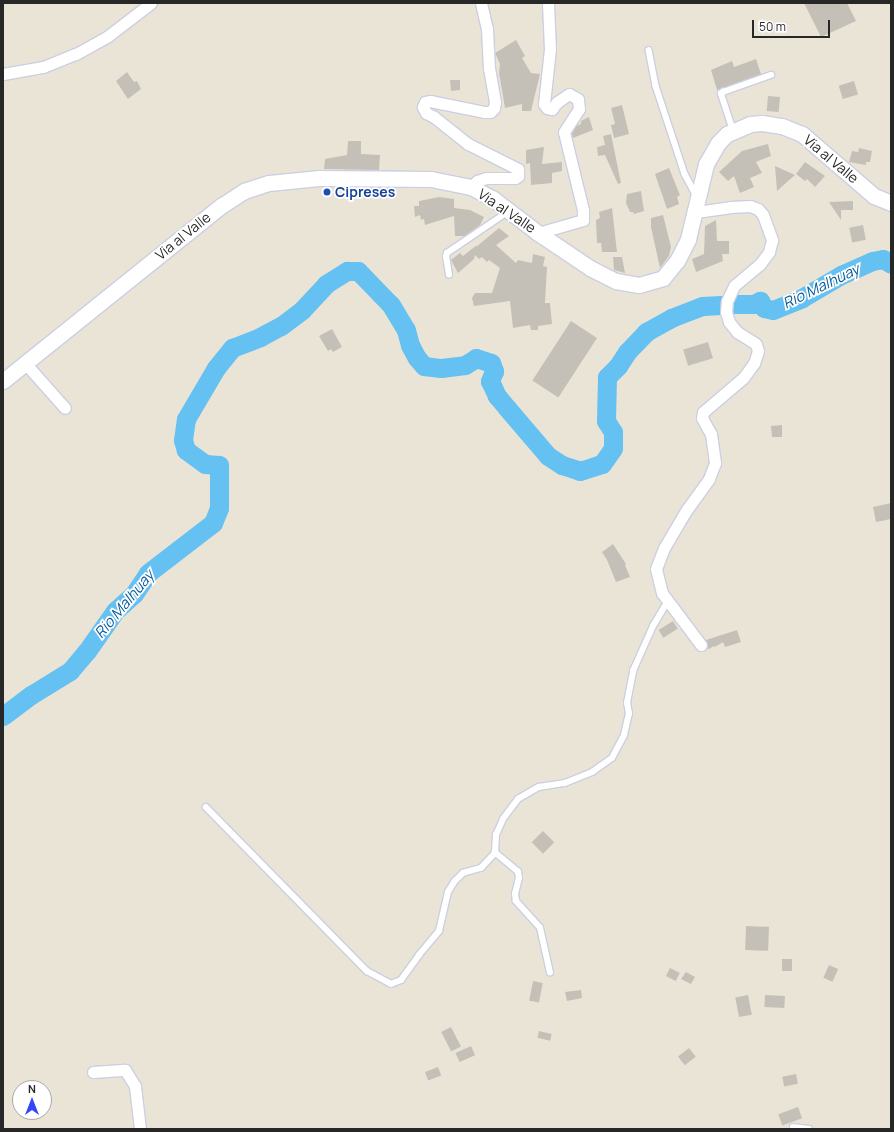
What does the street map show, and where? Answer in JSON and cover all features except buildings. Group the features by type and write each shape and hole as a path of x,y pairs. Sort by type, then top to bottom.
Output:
{"main road":[{"name":"Via al Valle","path":"3,381 203,219 244,191 269,183 319,178 431,179 471,187 492,198 590,268 616,281 639,285 663,278 677,261 688,239 706,164 718,144 727,134 750,124 762,123 782,126 802,134 874,196 891,203"}],"street":[{"path":"3,74 43,66 76,54 108,36 151,3"},
{"path":"471,187 478,181 486,178 515,178 519,172 518,169 517,167 468,144 434,117 426,113 423,107 425,102 430,101 484,112 490,112 494,108 495,102 489,69 486,30 481,3"},
{"path":"538,232 583,220 583,210 564,132 579,108 578,99 569,94 557,102 552,108 546,108 544,104 550,48 548,3"},
{"path":"697,206 750,206 758,209 763,215 772,240 769,252 760,264 734,286 727,301 726,312 729,322 737,332 756,344 758,351 754,363 743,378 703,412 702,418 711,434 715,463 709,479 687,509 664,548 656,569 662,593 700,645"},
{"path":"25,363 65,408"},
{"path":"93,1072 125,1070 135,1086 140,1129"}],"lane":[{"path":"649,50 656,86 697,206"},
{"path":"734,131 721,94 772,75"},
{"path":"449,274 446,257 447,253 509,211"},
{"path":"206,807 367,971 391,984 401,980 439,931 448,892 454,881 463,873 482,868 494,853 496,835 502,819 518,799 539,787 566,783 592,772 612,758 624,735 629,714 627,703 633,670 653,626 668,601"},
{"path":"494,853 518,872 519,878 515,894 516,901 540,928 550,973"},
{"path":"793,1127 809,1129"}],"waterway":[{"name":"Rio Malhuay","path":"729,304 754,304 760,301 764,308 773,310 802,298 841,275 872,261 883,259 891,264"},
{"name":"Rio Malhuay","path":"3,716 31,695 70,671 87,651 115,611 134,594 148,573 213,523 219,508 219,465 205,464 186,450 183,440 186,419 216,368 232,348 260,337 281,326 302,310 326,284 347,271 358,271 391,305 406,330 410,345 417,358 424,366 441,368 465,365 476,358 491,363 494,371 490,381 497,396 548,456 562,465 580,471 602,464 613,448 613,432 606,421 607,377 618,366 627,352 646,332 671,318 702,306 721,305"}],"place":[{"name":"Cipreses","path":"327,192"}]}
